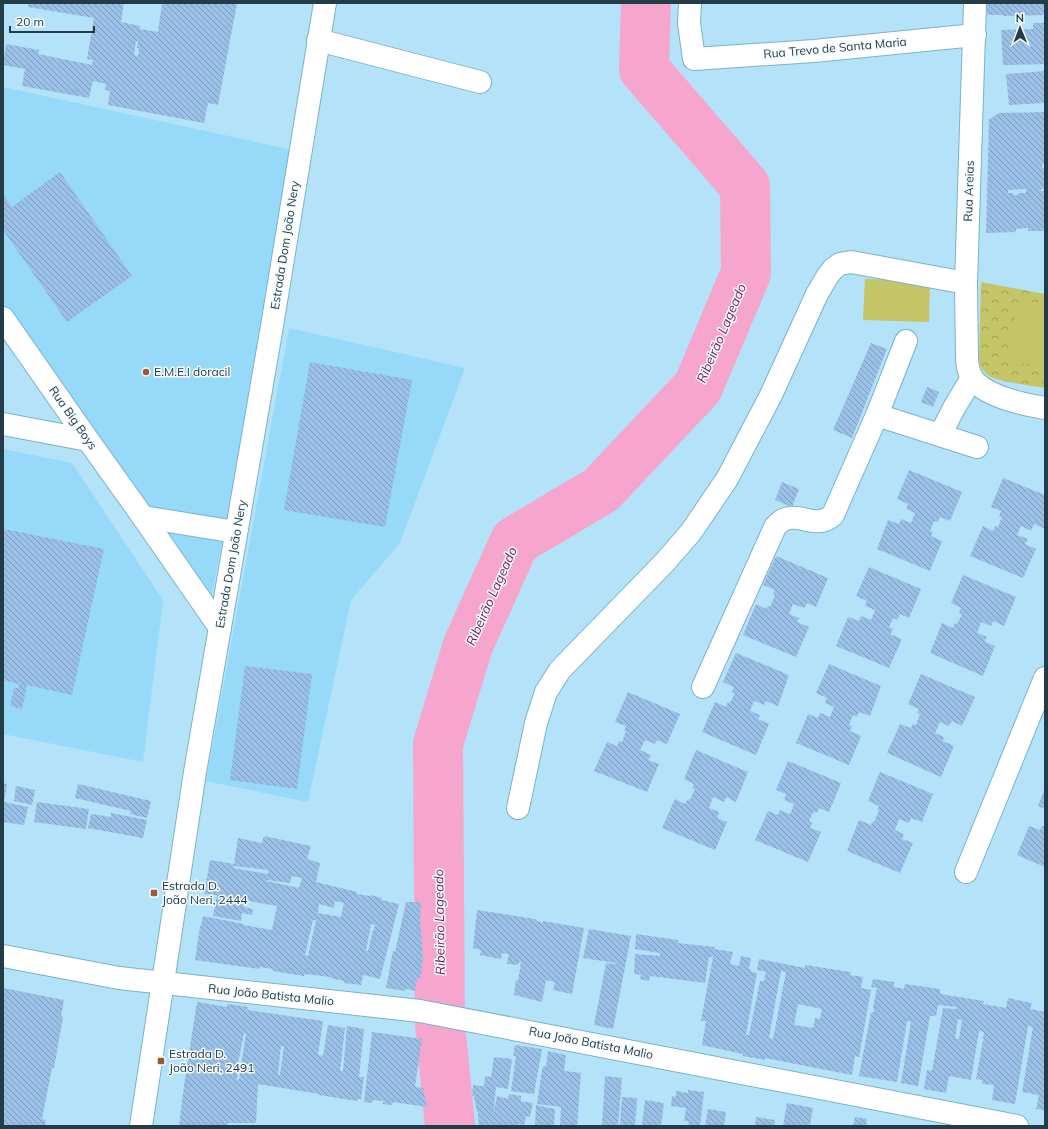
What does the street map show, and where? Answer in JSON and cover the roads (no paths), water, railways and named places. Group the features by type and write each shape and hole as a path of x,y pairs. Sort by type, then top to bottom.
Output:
{"street":[{"name":"Estrada Dom João Nery","path":"141,1126 195,772 272,326 325,3"},
{"name":"Rua Trevo de Santa Maria","path":"690,3 690,23 694,59 814,51 974,35"},
{"name":"Rua Areias","path":"972,378 968,370 967,360 966,283 974,3"},
{"path":"318,40 480,82"},
{"path":"518,808 536,723 546,692 560,670 665,562 695,526 727,479 771,395 817,294 833,269 840,264 851,262 966,283"},
{"name":"Rua Big Boys","path":"3,318 220,628"},
{"path":"703,686 775,527 787,518 797,518 815,522 823,521 833,515 877,414 906,341"},
{"path":"940,435 972,378 982,387 999,396 1026,405 1045,408"},
{"path":"877,414 977,447"},
{"path":"3,424 88,440"},
{"path":"143,517 236,532"},
{"path":"966,872 1045,678"},
{"name":"Rua João Batista Malio","path":"3,956 119,978 420,1011 1017,1126"}],"waterway":[{"name":"Ribeirão Lageado","path":"450,1126 440,1024 438,744 468,645 515,541 601,490 698,387 746,273 745,186 644,69 646,3"}],"place":[{"name":"E.M.E.I doracil","path":"146,372"},
{"name":"Estrada D. João Neri, 2444","path":"154,893"},
{"name":"Estrada D. João Neri, 2491","path":"161,1061"}]}
